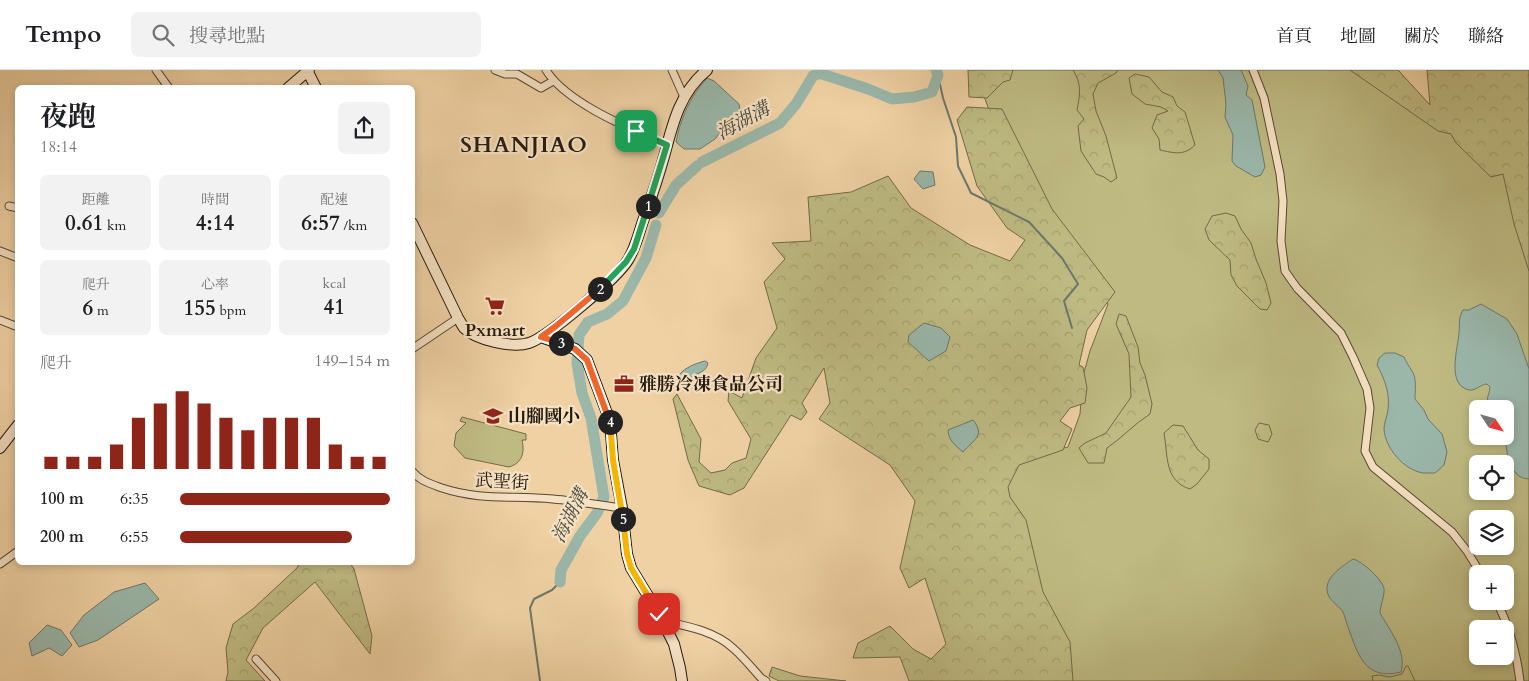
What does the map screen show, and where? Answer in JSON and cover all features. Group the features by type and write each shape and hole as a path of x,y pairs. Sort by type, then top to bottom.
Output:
{"street":[{"path":"156,70 167,85"},
{"path":"291,85 308,70 315,85"},
{"path":"495,70 505,74 517,74 541,88 553,81"},
{"path":"546,70 553,81 591,109 667,145"},
{"path":"672,70 684,97"},
{"path":"415,229 464,328 489,341 518,345 530,343 541,337 598,290 626,262 636,242 684,97 706,70"},
{"path":"1253,70 1264,98 1280,174 1283,201 1281,242 1285,271 1297,288 1340,333 1354,357 1367,389 1370,408 1365,451 1372,467 1452,532 1476,565"},
{"path":"9,206 15,207"},
{"path":"0,252 15,257"},
{"path":"415,347 458,318"},
{"path":"0,320 15,326"},
{"path":"541,337 577,351 587,360 610,421 613,460 622,508 627,554 631,568 674,644 682,681"},
{"path":"0,448 15,429"},
{"name":"武聖街","path":"415,475 430,484 461,494 511,498 551,498 622,508"},
{"path":"0,564 15,553"},
{"path":"1501,610 1518,660 1520,681"},
{"path":"662,621 714,635 733,648 766,681"},
{"path":"256,659 276,681"}],"green space":[{"path":"968,70 1013,70 1010,80 1003,82 987,98 969,97"},
{"path":"997,70 1374,70 1526,183 1529,214 1529,681 1066,681 1001,493 1019,459 1068,447 1080,414 1083,376 1090,351 1108,304 1002,147 984,96"},
{"path":"1073,70 1118,70 1098,83 1093,94 1096,111 1106,136 1117,178 1111,182 1096,174 1081,151 1078,126 1084,119 1077,110 1080,89"},
{"path":"1350,70 1398,70 1430,105 1427,70 1529,70 1529,271 1514,224 1503,174 1491,177 1456,143 1451,134 1438,131"},
{"path":"1135,74 1149,77 1162,92 1173,97 1177,106 1185,112 1195,145 1187,151 1179,153 1160,150 1159,139 1152,128 1157,115 1168,111 1161,107 1145,104 1132,94 1129,78"},
{"path":"967,107 1002,109 1052,209 1115,292 1087,330 1079,365 1083,367 1087,388 1085,403 1070,408 1060,421 1072,429 1063,450 1019,465 1008,487 1010,497 1026,520 1043,592 1070,642 1073,681 909,681 900,657 853,658 858,643 890,626 913,649 931,659 946,644 925,578 909,588 900,568 915,501 890,465 819,419 830,403 824,368 802,403 807,412 801,420 791,415 744,488 730,495 699,486 688,460 673,399 677,394 701,439 699,462 711,473 725,470 732,463 746,458 751,439 728,401 729,391 742,398 756,358 777,328 764,282 785,259 772,243 811,241 808,197 851,192 888,176 911,208 970,245 1010,261 1025,240 1007,228 977,186 957,120"},
{"path":"1226,213 1235,216 1251,243 1266,283 1271,303 1267,310 1260,309 1237,286 1231,275 1230,260 1209,240 1205,229 1212,216"},
{"path":"1119,314 1126,316 1138,347 1140,363 1152,404 1150,414 1107,448 1104,463 1088,463 1079,448 1106,433 1131,397 1129,354 1116,324"},
{"path":"462,417 526,434 526,440 522,440 523,453 520,460 509,467 465,458 454,446 456,433 466,423 460,421"},
{"path":"1259,423 1269,425 1272,434 1268,442 1258,439 1255,430"},
{"path":"1173,425 1183,426 1198,450 1209,459 1209,469 1197,484 1190,489 1182,485 1171,474 1164,433"},
{"path":"298,565 351,565 372,636 370,654 315,582 263,628 246,660 265,681 226,681 228,672 226,648 233,624 254,608"},
{"path":"1406,666 1408,666 1415,681 1373,681 1372,676 1390,677 1402,674"},
{"path":"772,667 800,676 846,681 779,681 769,676"}],"shaded area":[{"path":"1218,70 1241,70 1248,86 1246,95 1252,100 1265,167 1261,175 1255,177 1236,166 1232,161 1233,135 1225,117 1226,104 1223,78"},
{"path":"707,78 714,81 739,104 740,109 715,139 700,149 684,149 676,142 681,124 691,100"},
{"path":"920,171 933,172 935,185 923,189 914,179"},
{"path":"1481,304 1507,319 1517,334 1529,369 1529,479 1520,477 1514,471 1514,455 1508,455 1507,451 1506,445 1514,445 1514,400 1488,400 1490,387 1487,384 1469,390 1462,387 1455,374 1460,316 1463,310 1469,310"},
{"path":"924,323 941,328 950,337 946,351 929,361 908,342 909,335"},
{"path":"1385,353 1395,353 1404,357 1415,377 1415,399 1424,410 1428,419 1442,434 1447,452 1444,465 1435,473 1423,473 1409,468 1397,457 1385,436 1384,424 1388,410 1388,392 1377,365 1379,358"},
{"path":"705,361 708,363 704,370 682,382 679,375 682,372 690,366"},
{"path":"973,420 977,425 977,438 963,452 951,440 948,430"},
{"path":"1353,559 1372,571 1383,585 1384,591 1380,613 1400,649 1402,656 1401,672 1379,673 1365,663 1355,647 1343,612 1331,600 1328,594 1327,585 1329,580 1340,568"},
{"path":"145,583 159,599 98,640 79,647 70,633 84,615 114,592"},
{"path":"47,625 61,630 72,645 62,656 49,648 32,656 29,643"}],"waterway":[{"name":"海湖溝","path":"702,162 780,123 796,104 813,76 819,73 892,99 914,97 932,92 938,75 936,70"},
{"path":"938,75 943,98 956,137 958,166 971,193 1029,222 1062,258 1078,284 1064,301 1072,328"},
{"name":"海湖溝","path":"659,213 676,185 697,166"},
{"name":"海湖溝","path":"560,582 561,570 580,536 597,513 604,497 591,418 582,393 577,363 579,335 588,322 607,314 623,301 646,258 656,225"},
{"path":"540,681 530,608 534,599 552,590 560,582"}],"place":[{"name":"Pxmart","path":"495,306"},
{"name":"雅勝冷凍食品公司","path":"624,384"},
{"name":"山腳國小","path":"493,416"}],"district":[{"name":"SHANJIAO","path":"524,145"}],"route":[{"path":"636,131 667,145 659,176 634,249 614,276 541,337 575,349 587,360 610,421 613,460 622,508 627,554 634,574 659,614"}]}
